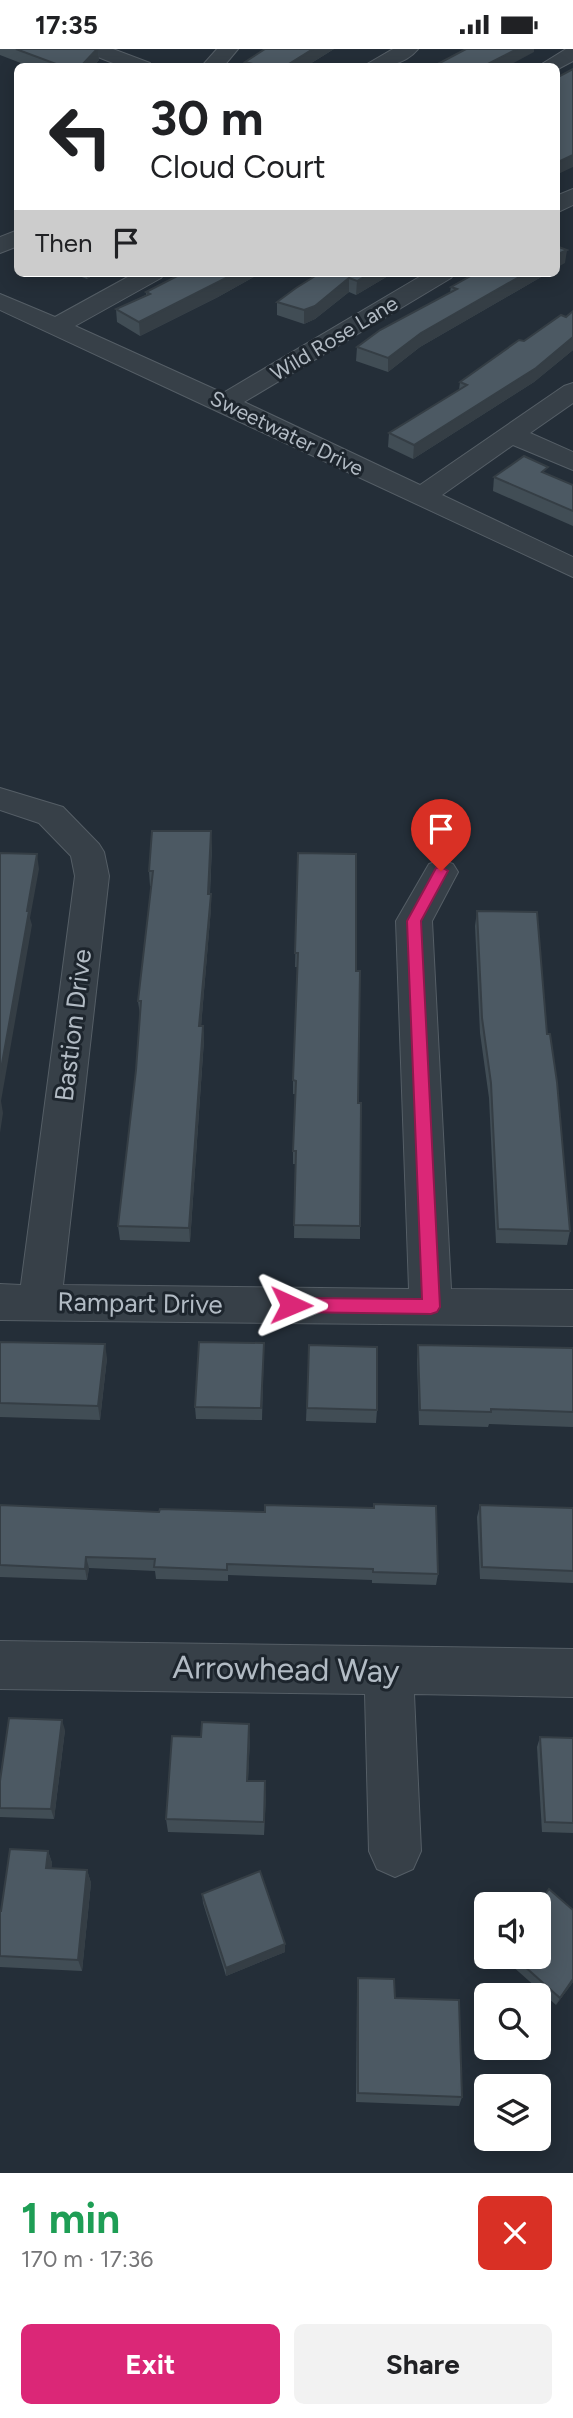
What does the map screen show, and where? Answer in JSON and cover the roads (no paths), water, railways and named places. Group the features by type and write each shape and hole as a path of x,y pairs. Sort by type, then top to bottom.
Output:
{"street":[{"path":"95,49 132,63"},
{"path":"215,63 228,49"},
{"path":"380,63 408,49"},
{"path":"554,63 573,53"},
{"path":"56,326 146,277"},
{"name":"Wild Rose Lane","path":"224,403 436,277"},
{"name":"Sweetwater Drive","path":"0,301 224,403 573,568"},
{"path":"421,497 573,391"},
{"path":"509,435 573,462"},
{"name":"Bastion Drive","path":"0,799 51,815 87,852 92,876 20,1302"},
{"path":"431,1307 414,921 441,871"},
{"name":"Rampart Drive","path":"20,1302 573,1308"},
{"name":"Arrowhead Way","path":"0,1665 573,1673"},
{"path":"389,1671 395,1851"}]}
